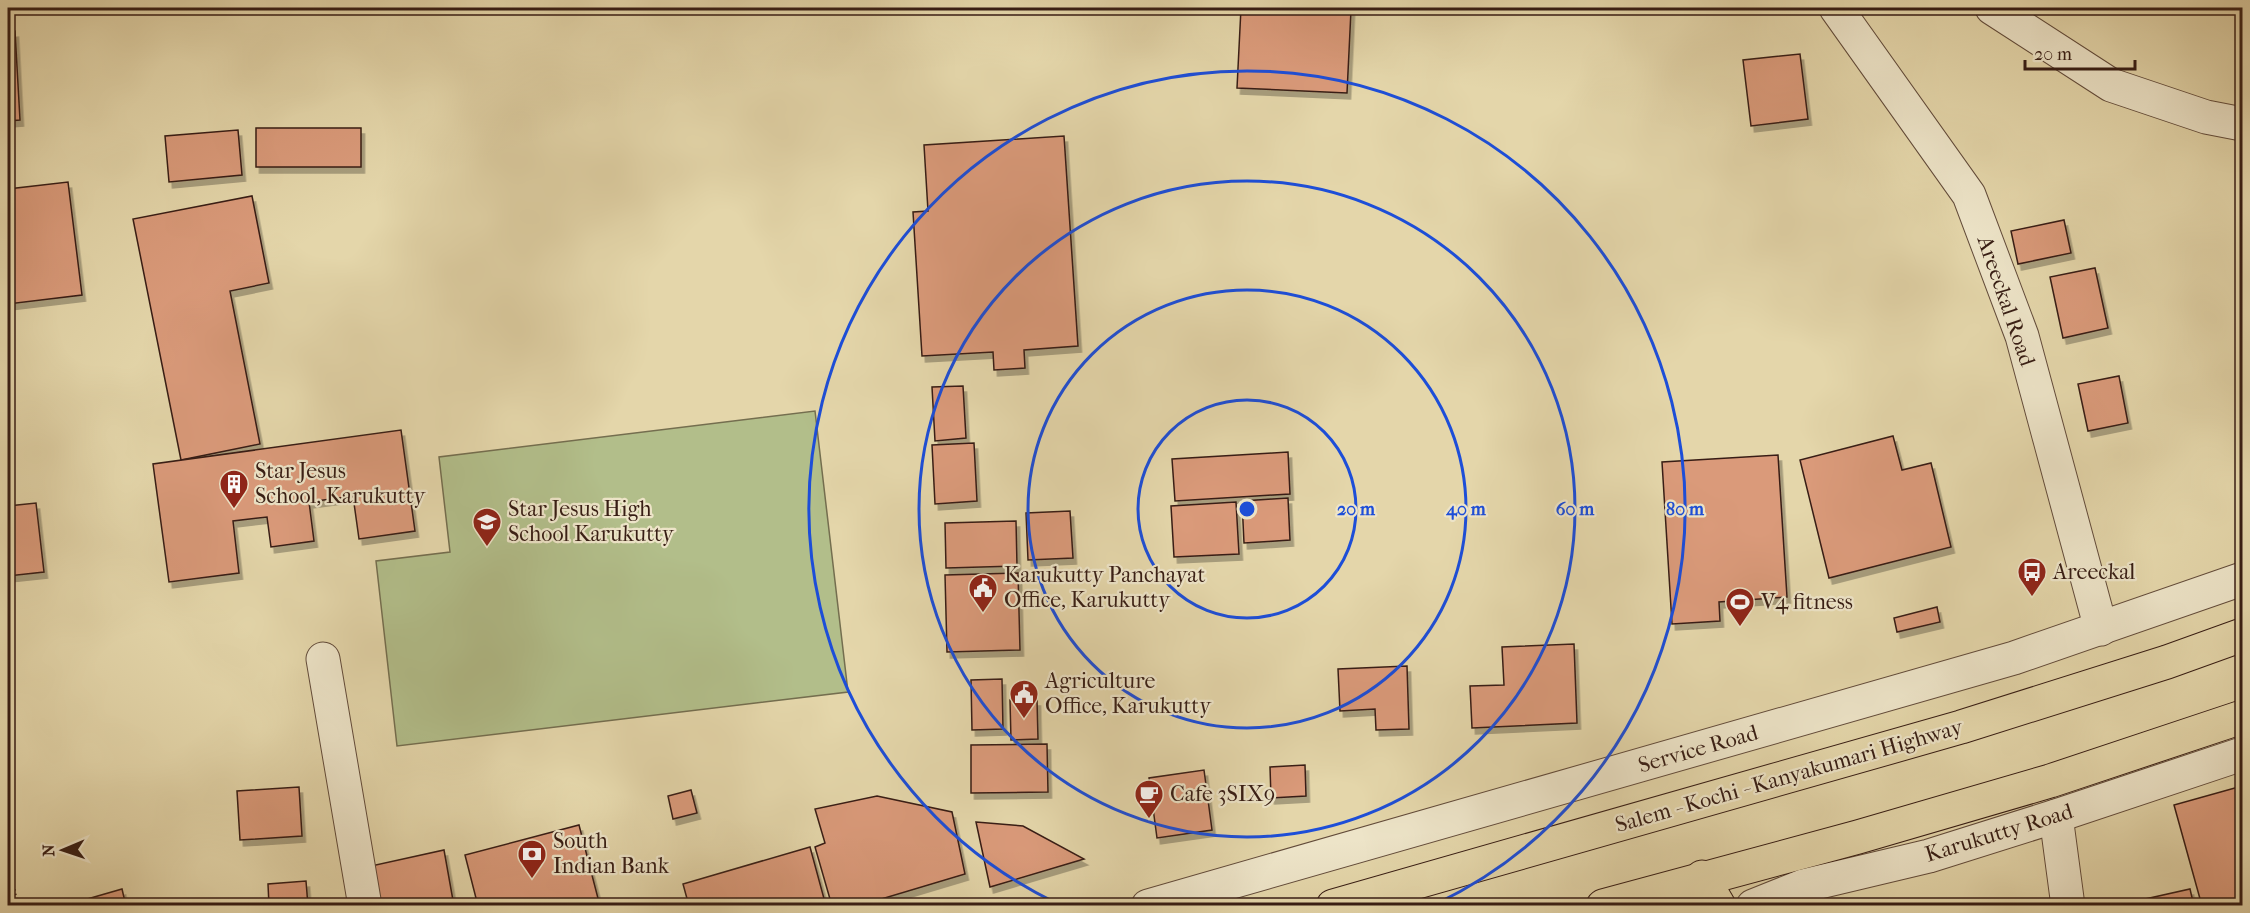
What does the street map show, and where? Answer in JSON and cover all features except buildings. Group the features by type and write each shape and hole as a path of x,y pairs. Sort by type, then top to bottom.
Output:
{"highway":[{"name":"Salem - Kochi - Kanyakumari Highway","path":"1333,906 1961,727 2166,662 2242,635"},
{"path":"1602,906 1702,877 1858,837 2050,781 2242,717"},
{"path":"1702,877 1719,906"}],"street":[{"name":"Areeckal Road","path":"1836,8 1969,195 2022,336 2101,629"},
{"path":"1992,8 2111,85 2206,117 2242,124"},
{"name":"Service Road","path":"1149,906 2014,658 2242,579"},
{"path":"323,659 365,906"},
{"name":"Karukutty Road","path":"1753,906 1803,886 1929,856 2242,754"},
{"path":"2056,816 2068,906"}],"path":[{"path":"8,863 17,906"}],"green space":[{"path":"815,411 848,692 397,746 376,561 450,552 439,457"}],"place":[{"name":"Star Jesus School, Karukutty","path":"234,510"},
{"name":"Star Jesus High School Karukutty","path":"487,548"},
{"name":"Areeckal","path":"2032,598"},
{"name":"Karukutty Panchayat Office, Karukutty","path":"983,614"},
{"name":"V4 fitness","path":"1740,628"},
{"name":"Agriculture Office, Karukutty","path":"1024,720"},
{"name":"Cafe 3SIX9","path":"1149,820"},
{"name":"South Indian Bank","path":"532,880"}]}
